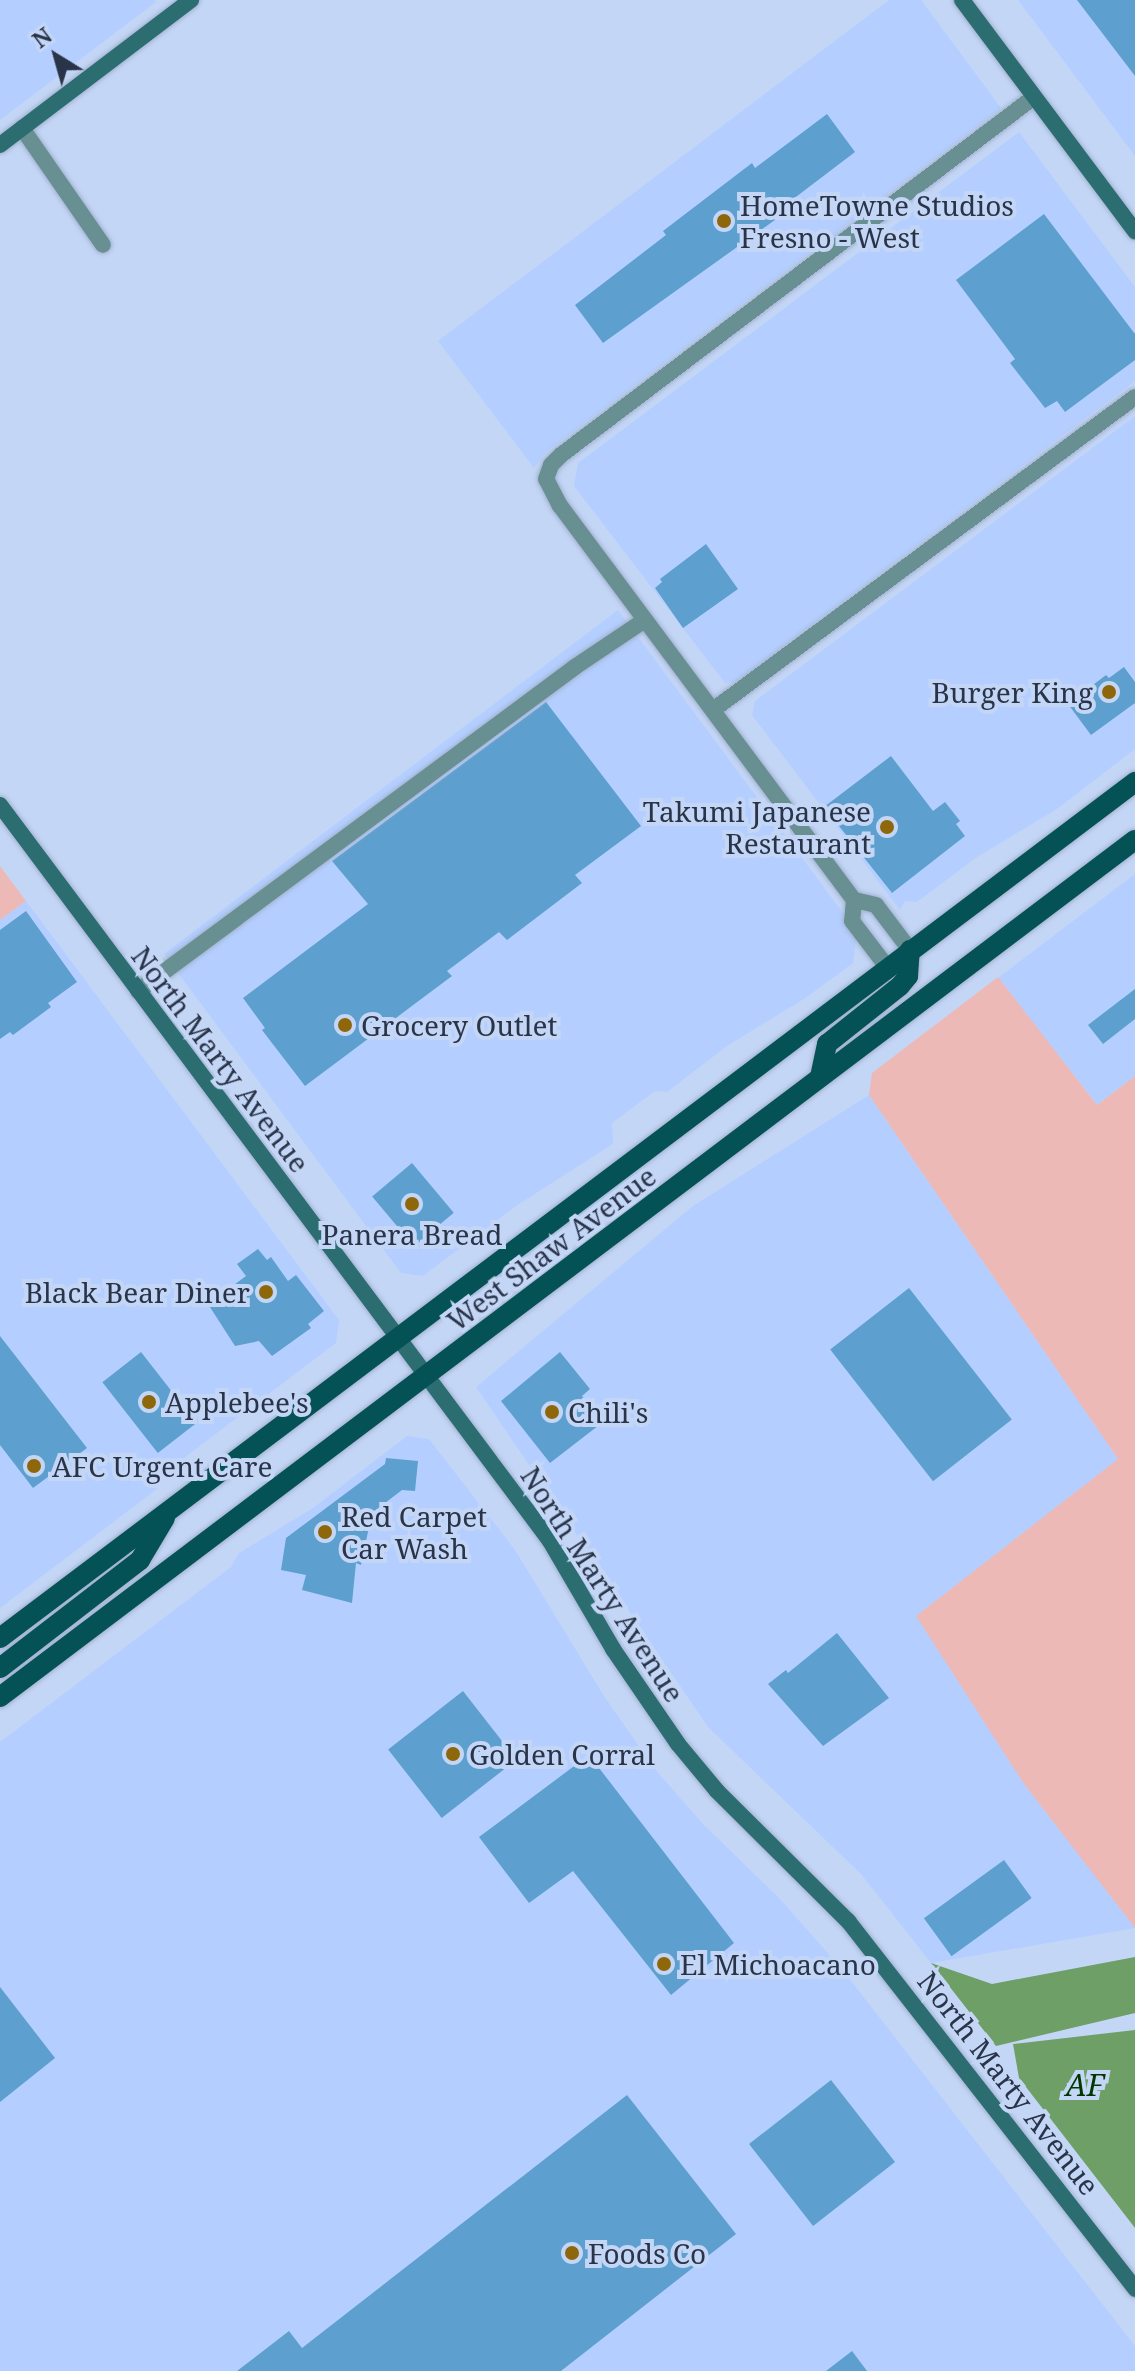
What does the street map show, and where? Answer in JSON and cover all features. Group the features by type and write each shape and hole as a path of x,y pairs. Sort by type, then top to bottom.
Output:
{"main road":[{"name":"West Shaw Avenue","path":"0,1638 1135,782"},
{"name":"West Shaw Avenue","path":"0,1697 1135,840"},
{"path":"820,1077 827,1044 900,986 908,976 910,950"},
{"path":"0,1668 140,1560 171,1508"}],"street":[{"path":"0,145 191,0"},
{"path":"962,0 1135,231"},
{"path":"910,950 876,905 854,900 550,493 546,479 551,465 1034,97"},
{"path":"22,128 103,245"},
{"path":"713,710 1135,397"},
{"path":"138,991 563,676 645,620"},
{"name":"North Marty Avenue","path":"0,805 550,1541 613,1649 678,1744 717,1791 848,1921 1135,2289"},
{"path":"854,900 852,921 887,967"}],"shaded area":[{"path":"0,0 155,0 156,2 0,120"},
{"path":"889,0 921,0 1001,108 546,452 534,468 438,341"},
{"path":"1018,0 1135,0 1135,156"},
{"path":"1019,132 1135,287 1135,381 735,682 725,683 574,486 578,463"},
{"path":"1135,416 1135,749 1057,809 977,857 917,902 905,901 900,910 752,715 755,701"},
{"path":"618,610 857,932 853,963 807,997 727,1046 667,1092 655,1091 612,1123 613,1144 519,1204 423,1276 401,1273 164,954"},
{"path":"0,866 26,901 0,920"},
{"path":"1135,874 1135,1076 1097,1105 998,978"},
{"path":"26,901 339,1320 336,1343 152,1482 157,1489 0,1608 0,920"},
{"path":"998,977 1097,1105 1135,1076 1135,1928 1024,1784 916,1616 1118,1459 869,1095 872,1073"},
{"path":"869,1095 1118,1459 1135,1928 931,1963 861,1874 708,1727 476,1387 693,1206"},
{"path":"407,1436 429,1439 515,1550 604,1696 654,1768 702,1823 780,1899 841,1968 1135,2346 1135,2371 0,2371 0,1742 231,1567 239,1553 313,1508"}],"water":[{"path":"1135,1957 1135,2013 996,2046 931,1963 992,1984"},
{"name":"AF","path":"1135,2030 1135,2228 1019,2078 1013,2044"}],"building":[{"path":"1077,0 1135,0 1135,76"},
{"name":"HomeTowne Studios Fresno - West","path":"827,114 855,152 784,206 786,212 603,343 575,305 666,235 663,231 752,163 755,168"},
{"path":"1044,214 1135,334 1135,360 1065,412 1057,401 1045,408 1010,363 1015,359 956,280"},
{"path":"706,544 738,589 683,628 655,588 662,582 660,579"},
{"name":"Burger King","path":"1124,667 1135,682 1135,703 1091,735 1068,704 1106,675 1109,678"},
{"path":"546,702 641,826 575,875 582,883 507,940 499,932 447,971 452,976 305,1086 262,1030 265,1028 243,998 368,904 332,861"},
{"path":"891,756 933,811 945,802 960,821 956,824 965,836 892,893 824,807"},
{"path":"26,911 77,982 48,1003 51,1007 13,1035 10,1032 0,1039 0,930"},
{"path":"1135,989 1135,1019 1103,1044 1088,1025"},
{"name":"Panera Bread","path":"412,1163 454,1213 414,1246 372,1196"},
{"name":"Black Bear Diner","path":"258,1249 267,1260 271,1257 288,1281 296,1275 324,1311 308,1324 311,1328 272,1356 259,1341 235,1346 208,1304 246,1276 237,1264"},
{"path":"909,1288 1012,1420 933,1481 830,1350"},
{"path":"0,1336 87,1448 33,1488 0,1445"},
{"name":"Applebee's","path":"141,1352 196,1423 158,1453 102,1382"},
{"name":"Chili's","path":"560,1352 590,1389 582,1396 603,1422 550,1463 501,1401"},
{"name":"Red Carpet Car Wash","path":"386,1458 418,1461 415,1491 402,1490 372,1513 361,1565 356,1563 352,1603 302,1590 306,1575 281,1570 286,1538 385,1464"},
{"path":"837,1633 889,1698 823,1746 768,1684 786,1670 788,1673"},
{"name":"Golden Corral","path":"463,1691 517,1760 442,1818 388,1749"},
{"path":"589,1755 734,1943 671,1995 573,1871 529,1903 479,1837"},
{"path":"1004,1860 1032,1898 952,1956 924,1918"},
{"path":"0,1987 55,2058 0,2102"},
{"path":"831,2080 895,2162 813,2226 749,2144"},
{"path":"627,2095 736,2234 561,2371 237,2371 289,2331 302,2348"},
{"path":"852,2351 867,2371 826,2371"}],"place":[{"name":"HomeTowne Studios Fresno - West","path":"724,221"},
{"name":"Burger King","path":"1109,692"},
{"name":"Takumi Japanese Restaurant","path":"887,827"},
{"name":"Grocery Outlet","path":"345,1025"},
{"name":"Panera Bread","path":"412,1204"},
{"name":"Black Bear Diner","path":"266,1292"},
{"name":"Applebee's","path":"149,1402"},
{"name":"Chili's","path":"552,1412"},
{"name":"AFC Urgent Care","path":"34,1466"},
{"name":"Red Carpet Car Wash","path":"325,1532"},
{"name":"Golden Corral","path":"453,1754"},
{"name":"El Michoacano","path":"664,1964"},
{"name":"Foods Co","path":"572,2253"}]}
